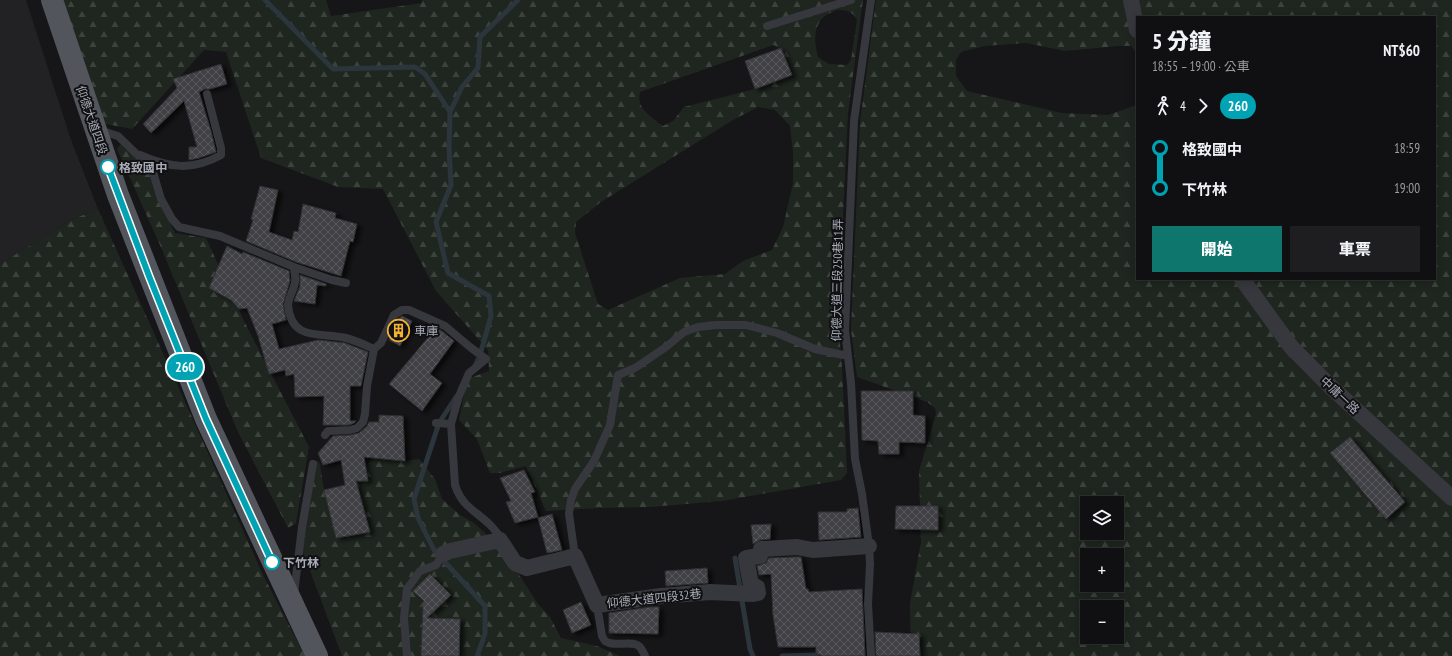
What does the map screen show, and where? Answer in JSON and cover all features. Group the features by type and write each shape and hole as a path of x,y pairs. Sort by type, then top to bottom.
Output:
{"main road":[{"name":"仰德大道四段","path":"52,0 132,232 206,419 317,656"}],"street":[{"path":"1131,0 1136,25"},
{"name":"中庸一路","path":"1243,280 1292,348 1330,386 1452,498"},
{"path":"440,560 450,550 500,540 516,563 526,568 574,556"},
{"name":"仰德大道四段32巷","path":"574,556 597,605 660,596 710,592 754,594 758,593 757,587 751,584 746,558 760,556 761,549 797,547 813,550 869,546"}],"lane":[{"path":"767,26 851,0"},
{"name":"仰德大道三段250巷11弄","path":"871,0 854,121 846,330 851,383 855,459 862,494 869,546 870,564 868,604 871,656"},
{"path":"137,153 155,161 172,165 196,166 221,155 222,148 207,94"},
{"path":"95,128 118,136 152,169 161,199 172,219 179,227 220,236 294,267 332,280 346,283"},
{"path":"294,267 296,281 288,304 291,317 298,328 306,333 345,338 374,349"},
{"path":"325,436 328,431 350,430 357,428 363,422 365,414 366,386 374,349 381,343 394,315 402,310 409,310 445,326 486,359 469,374 449,424 455,485 458,493 466,505 489,523 504,541 516,563"},
{"path":"574,556 569,514 571,500 575,489 594,461 610,425 618,375 635,368 666,347 684,332 698,327 716,325 746,326 778,333 815,349 848,356"},
{"path":"436,423 449,424"},
{"path":"293,606 302,527 312,464"},
{"path":"407,656 404,618 407,589 420,571 440,560"},
{"name":"仰德大道四段32巷","path":"597,605 602,636 605,641 612,644 636,644 640,647 645,656"}],"shaded area":[{"name":"格致國中","path":"0,0 26,0 71,140 98,209 71,220 0,264"}],"green space":[{"path":"61,0 326,0 331,16 422,3 422,0 863,0 848,113 838,320 842,367 847,473 841,480 722,501 650,507 546,511 526,466 500,473 490,473 477,439 459,420 467,379 489,371 488,350 436,291 383,189 338,187 261,158 226,52 204,50 132,129 101,123","holes":["837,10 849,12 857,20 851,60 847,65 829,64 818,57 817,52 815,40 818,24 826,15","773,45 781,48 791,75 755,89 684,107 673,121 663,126 642,108 639,98 640,92","758,107 775,110 790,126 793,152 793,183 783,227 772,250 743,261 725,274 680,278 608,310 598,304 575,233 576,222 601,202 733,120"]},
{"path":"876,0 1452,0 1452,656 911,656 910,603 921,542 919,471 936,414 935,408 927,402 857,377 851,330 860,122"},
{"path":"121,144 149,173 158,201 175,233 206,238 244,321 309,447 296,523 288,528 238,432 160,245 117,149"},
{"path":"98,209 264,577 305,656 0,656 0,264 71,220"},
{"path":"376,458 405,461 419,459 435,479 442,499 460,515 474,523 494,541 518,573 538,604 550,617 561,638 597,646 620,656 342,656 302,549 314,465 316,460 320,464 324,490 336,538 370,532 356,482 367,480 365,465"}],"building":[{"path":"781,48 792,75 755,89 745,61"},
{"path":"221,64 227,84 205,89 199,92 216,152 189,160 189,147 197,147 184,101 151,133 143,124 177,88 173,79"},
{"path":"260,186 278,190 269,232 292,240 294,231 298,232 303,204 336,213 335,218 357,224 353,242 350,241 341,276 296,262 246,241 253,220 251,219"},
{"path":"227,246 242,254 243,252 289,271 290,281 283,304 286,320 272,324 279,349 318,340 345,343 368,352 361,386 350,386 350,421 356,421 354,423 349,425 323,425 324,396 295,397 294,374 286,376 285,370 269,374 258,336 247,308 239,309 231,300 209,288"},
{"path":"300,275 326,284 326,286 317,285 315,304 294,301 300,286"},
{"name":"車庫","path":"402,316 412,321 400,346 389,340 398,319"},
{"path":"436,328 454,341 430,374 442,383 422,411 389,384"},
{"path":"861,391 913,391 913,415 925,416 925,443 899,442 899,454 879,454 878,441 862,440"},
{"path":"379,415 403,416 405,461 364,457 368,481 356,481 370,532 336,538 324,490 345,485 341,460 323,465 318,453 333,436 359,433 367,426 369,422 379,422"},
{"path":"1350,437 1405,502 1386,519 1330,453"},
{"path":"524,470 535,492 531,493 538,517 515,523 506,502 511,501 500,478"},
{"path":"896,506 938,506 938,530 895,529"},
{"path":"858,508 861,537 819,540 818,512 847,512 847,509"},
{"path":"552,514 562,550 547,553 538,518"},
{"path":"771,524 770,539 760,540 753,544 751,525"},
{"path":"801,557 806,589 808,589 809,592 862,589 865,656 822,656 816,653 816,647 778,647 773,615 771,574 759,575 757,566 766,563 769,558"},
{"path":"707,568 708,583 666,586 665,571"},
{"path":"430,574 451,595 427,618 460,619 459,656 421,656 423,607 421,605 424,601 413,591"},
{"path":"581,602 591,625 572,633 563,610"},
{"path":"659,607 658,634 609,633 609,613"},
{"path":"875,632 919,634 920,656 876,656"}],"waterway":[{"path":"265,0 333,69 415,67 425,74 450,112 449,148 451,185 436,222 448,273 489,296 491,316 480,355 475,366"},
{"path":"450,112 462,87 478,68 480,37 518,0"},
{"path":"456,397 439,423 414,499 418,518 434,550 485,606 485,634 477,656"},
{"path":"735,558 750,649 753,656"},
{"path":"782,656 817,655"}],"bus line":[{"name":"260","path":"108,167 149,276 206,419 272,562"}],"place":[{"name":"格致國中","path":"108,167"},
{"name":"車庫","path":"399,330"},
{"name":"下竹林","path":"272,562"}]}
